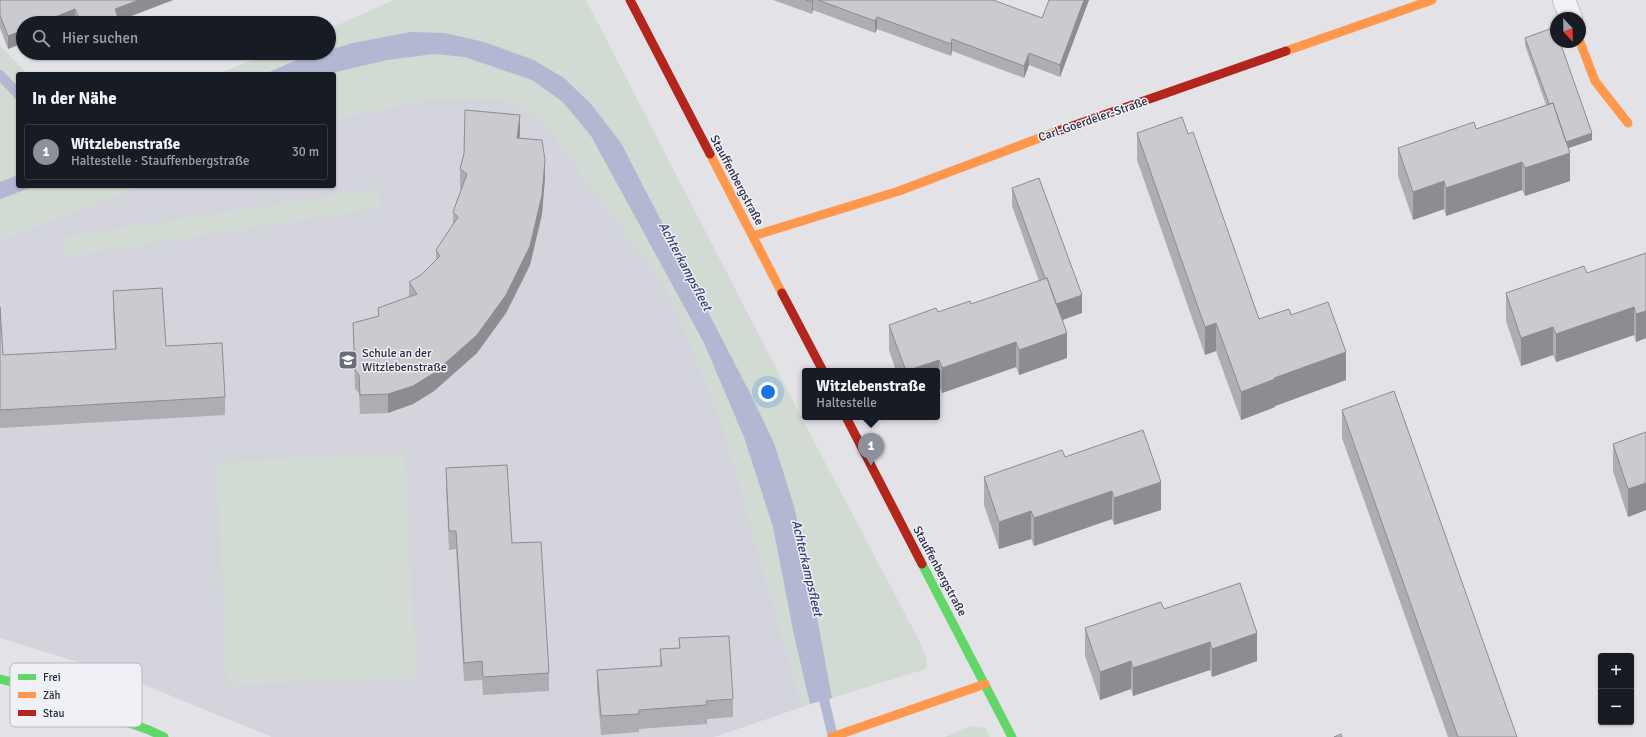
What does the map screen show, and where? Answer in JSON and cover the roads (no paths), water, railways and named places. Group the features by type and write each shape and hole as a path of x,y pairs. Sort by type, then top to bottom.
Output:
{"street":[{"name":"Stauffenbergstraße","path":"630,0 821,368"},
{"name":"Carl-Goerdeler-Straße","path":"753,236 899,191 1040,137 1432,0"},
{"path":"1564,0 1569,12"},
{"path":"1582,48 1595,82 1628,123"},
{"name":"Stauffenbergstraße","path":"848,420 1012,737"},
{"path":"0,679 10,682"},
{"path":"832,737 985,684"},
{"path":"141,727 164,737"}],"water":[{"path":"410,32 445,33 484,42 534,60 564,78 591,104 621,143 752,397 774,443 794,506 808,569 832,698 810,704 794,635 773,527 744,437 704,343 591,136 563,102 532,80 465,57 434,54 387,60 336,72 270,72 299,60 336,60 336,48 353,43"},
{"path":"16,176 16,188 30,188 0,199 0,182"}],"waterway":[{"name":"Achterkampsfleet","path":"0,75 16,92"},
{"name":"Achterkampsfleet","path":"821,687 833,737"}],"place":[{"name":"Schule an der Witzlebenstraße","path":"348,360"},
{"name":"Witzlebenstraße","path":"871,466"}]}
